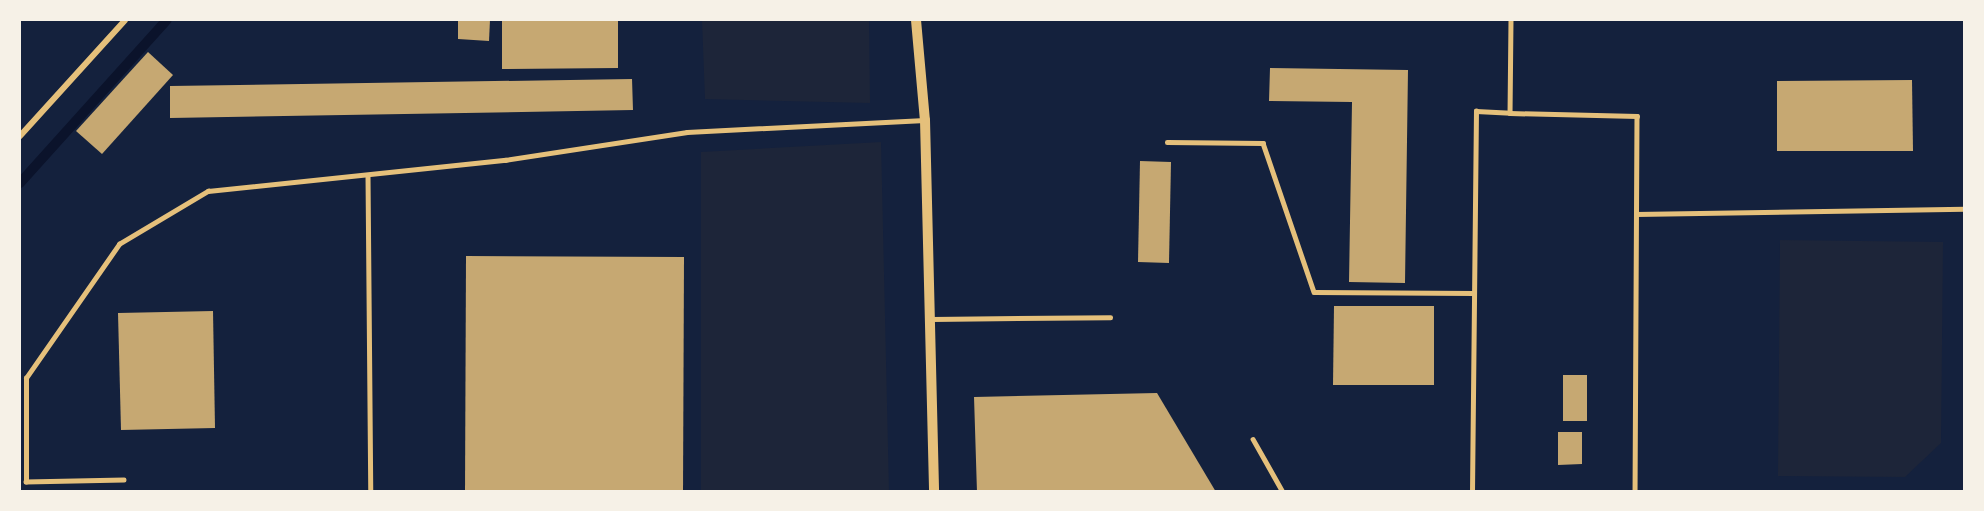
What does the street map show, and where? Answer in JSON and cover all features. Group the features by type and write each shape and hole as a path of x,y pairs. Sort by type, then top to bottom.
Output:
{"street":[{"path":"20,136 125,20"},
{"path":"916,20 925,120 932,319 934,492"}],"lane":[{"path":"1510,113 1511,20"},
{"path":"1472,492 1476,111 1637,116 1635,492"},
{"path":"124,480 26,482 26,378 119,244 208,191 368,175 687,132 925,120"},
{"path":"1167,142 1263,143 1314,292 1474,293"},
{"path":"368,175 371,492"},
{"path":"1636,214 1965,209"},
{"path":"932,319 1110,317"},
{"path":"1253,439 1283,492"}],"shaded area":[{"path":"702,20 869,20 870,103 705,99"},
{"path":"881,142 889,491 701,491 701,152"},
{"path":"1780,240 1943,242 1941,443 1905,477 1778,476"}],"building":[{"path":"458,20 490,20 489,41 458,39"},
{"path":"502,20 618,20 618,68 502,69"},
{"path":"148,52 173,75 102,154 76,131"},
{"path":"1270,68 1408,70 1405,283 1349,282 1352,102 1269,101"},
{"path":"632,79 633,110 170,118 170,86"},
{"path":"1912,80 1913,151 1777,151 1777,81"},
{"path":"1140,161 1171,162 1169,263 1138,262"},
{"path":"466,256 684,257 683,492 465,492"},
{"path":"1334,306 1434,306 1434,385 1333,385"},
{"path":"213,311 215,428 121,430 118,313"},
{"path":"1563,375 1587,375 1587,421 1563,421"},
{"path":"1157,393 1216,492 977,492 974,397"},
{"path":"1558,432 1582,432 1582,464 1558,465"}],"waterway":[{"path":"20,183 167,20"}]}
